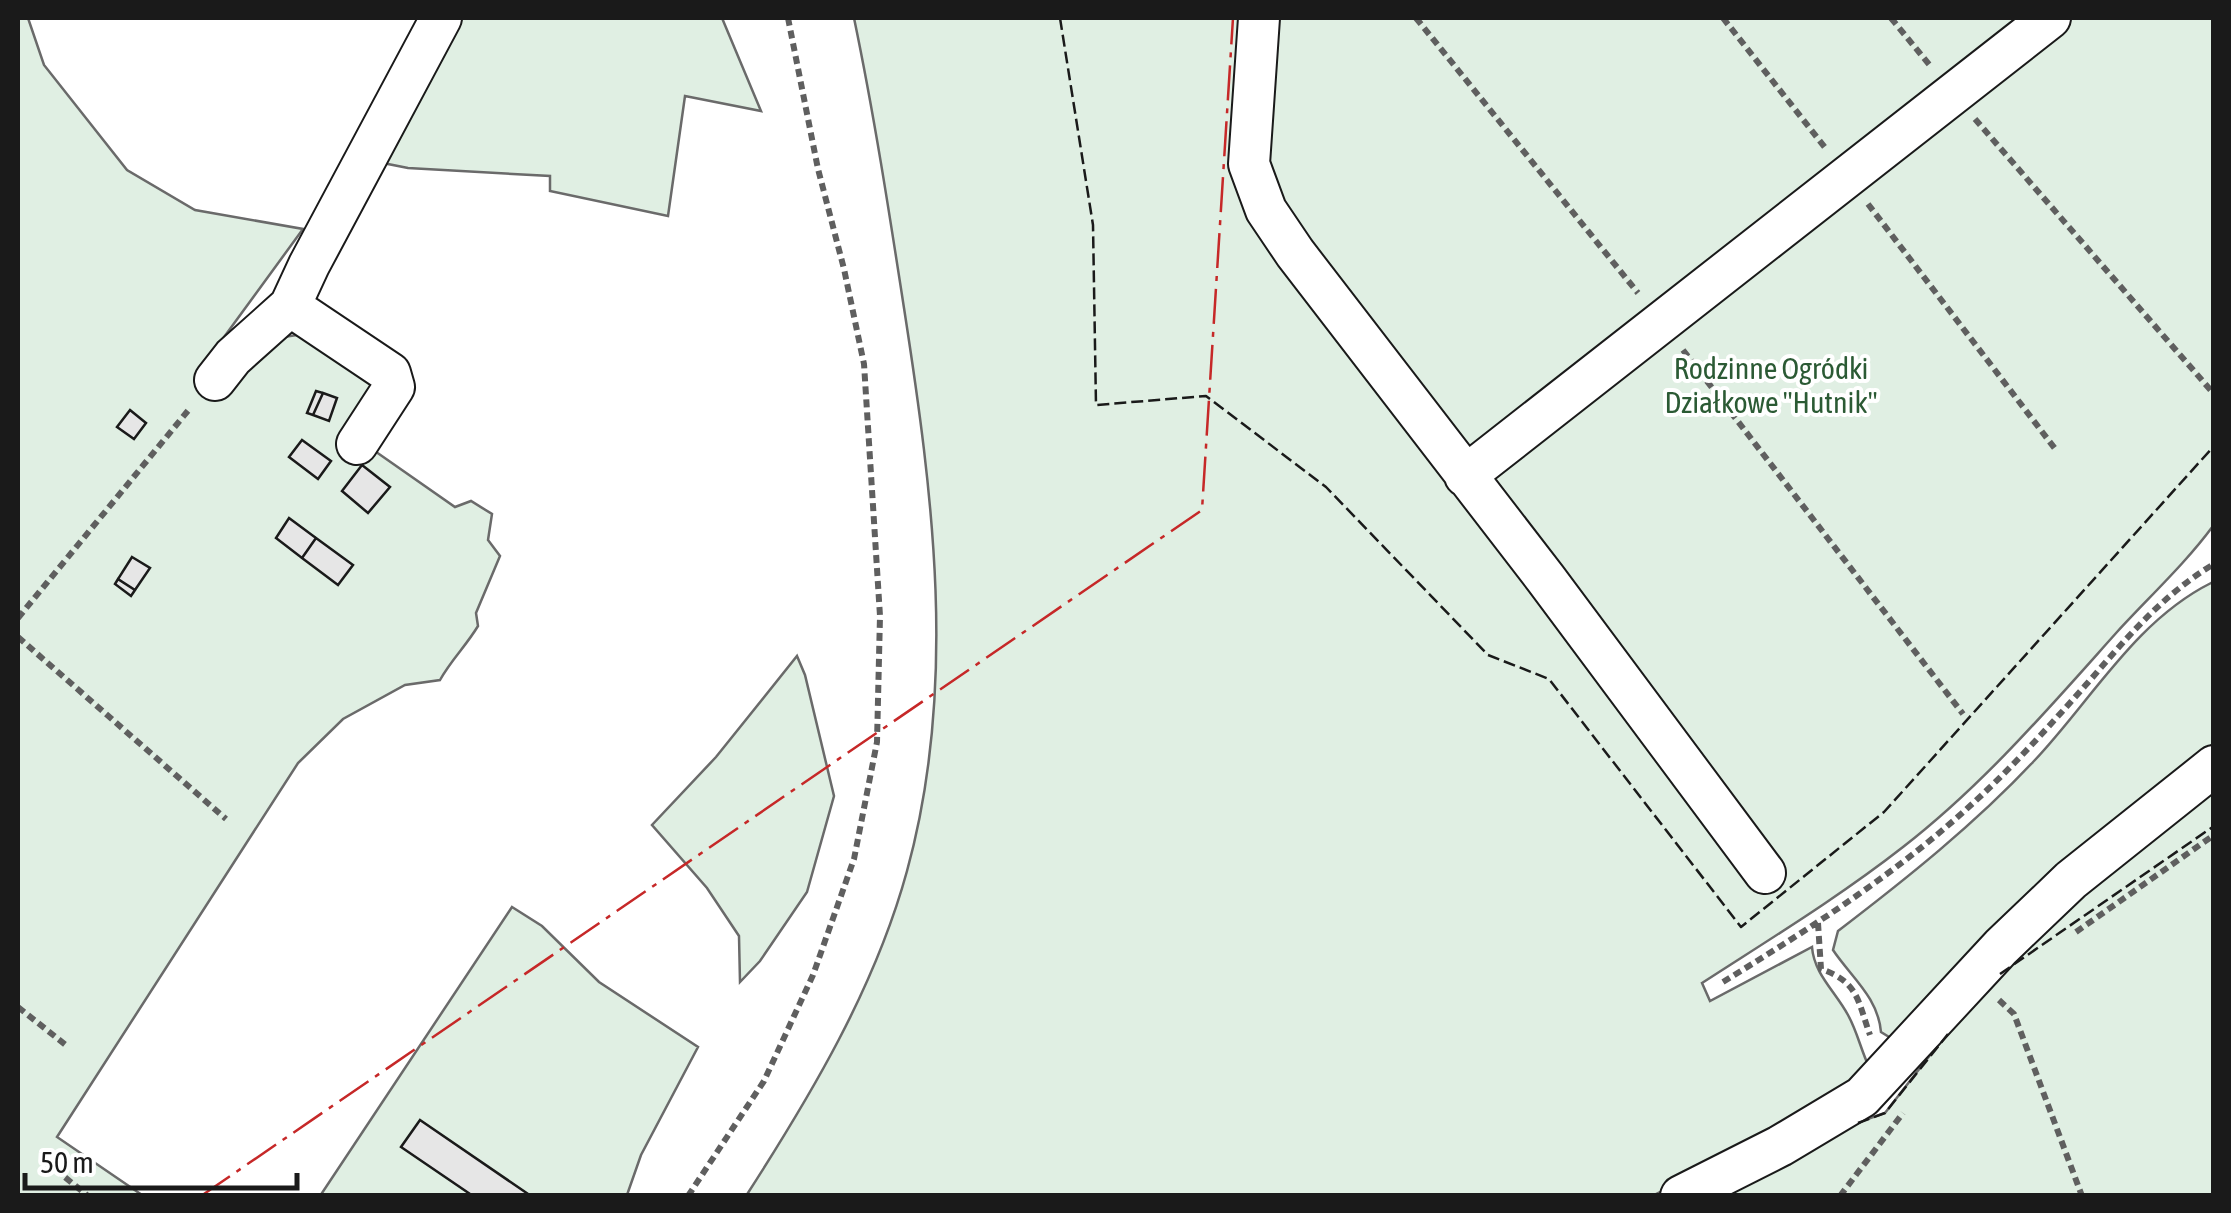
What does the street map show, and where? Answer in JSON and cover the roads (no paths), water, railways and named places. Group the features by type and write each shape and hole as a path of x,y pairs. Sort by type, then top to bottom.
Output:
{"lane":[{"path":"215,380 232,357 290,306 441,18"},
{"path":"1260,18 1249,164 1266,210 1765,873"},
{"path":"1465,476 2050,18"},
{"path":"290,306 390,373 394,386 358,444"},
{"path":"1681,1196 1838,1114 1862,1097 1899,1088 2000,946 2070,880 2214,766"}],"park label":[{"name":"Rodzinne Ogródki Działkowe \"Hutnik\"","path":"1771,385"}]}
